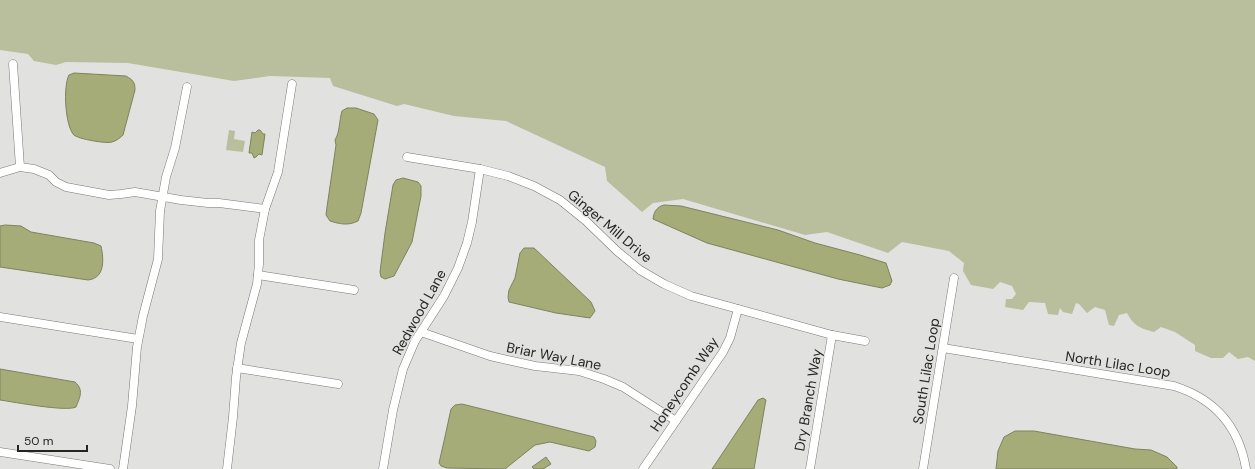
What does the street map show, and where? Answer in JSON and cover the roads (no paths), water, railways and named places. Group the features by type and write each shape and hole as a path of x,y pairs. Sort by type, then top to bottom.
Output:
{"street":[{"path":"13,64 20,167"},
{"path":"227,469 237,368 241,343 257,284 260,240 265,209 278,172 292,84"},
{"path":"123,469 132,406 138,339 158,259 160,211 166,177 175,148 187,87"},
{"name":"Ginger Mill Drive","path":"407,157 480,169 508,176 534,186 560,200 586,221 617,251 640,270 664,284 691,296 832,335 865,341"},
{"path":"0,173 20,167 34,169 50,175 56,182 66,187 109,195 135,192 163,197 265,209"},
{"name":"Redwood Lane","path":"383,469 393,410 403,369 415,341 444,296 458,268 467,244 472,222 480,169"},
{"path":"258,275 354,290"},
{"name":"South Lilac Loop","path":"923,469 954,278"},
{"name":"Honeycomb Way","path":"643,469 723,352 730,338 738,309"},
{"path":"0,317 138,339"},
{"name":"Briar Way Lane","path":"421,332 512,362 579,371 604,379 624,387 676,421"},
{"name":"Dry Branch Way","path":"810,469 832,335"},
{"name":"North Lilac Loop","path":"943,348 1174,386 1186,390 1199,396 1224,416 1239,442 1244,456 1246,469"},
{"path":"237,368 338,384"},
{"path":"0,452 110,469"}]}
